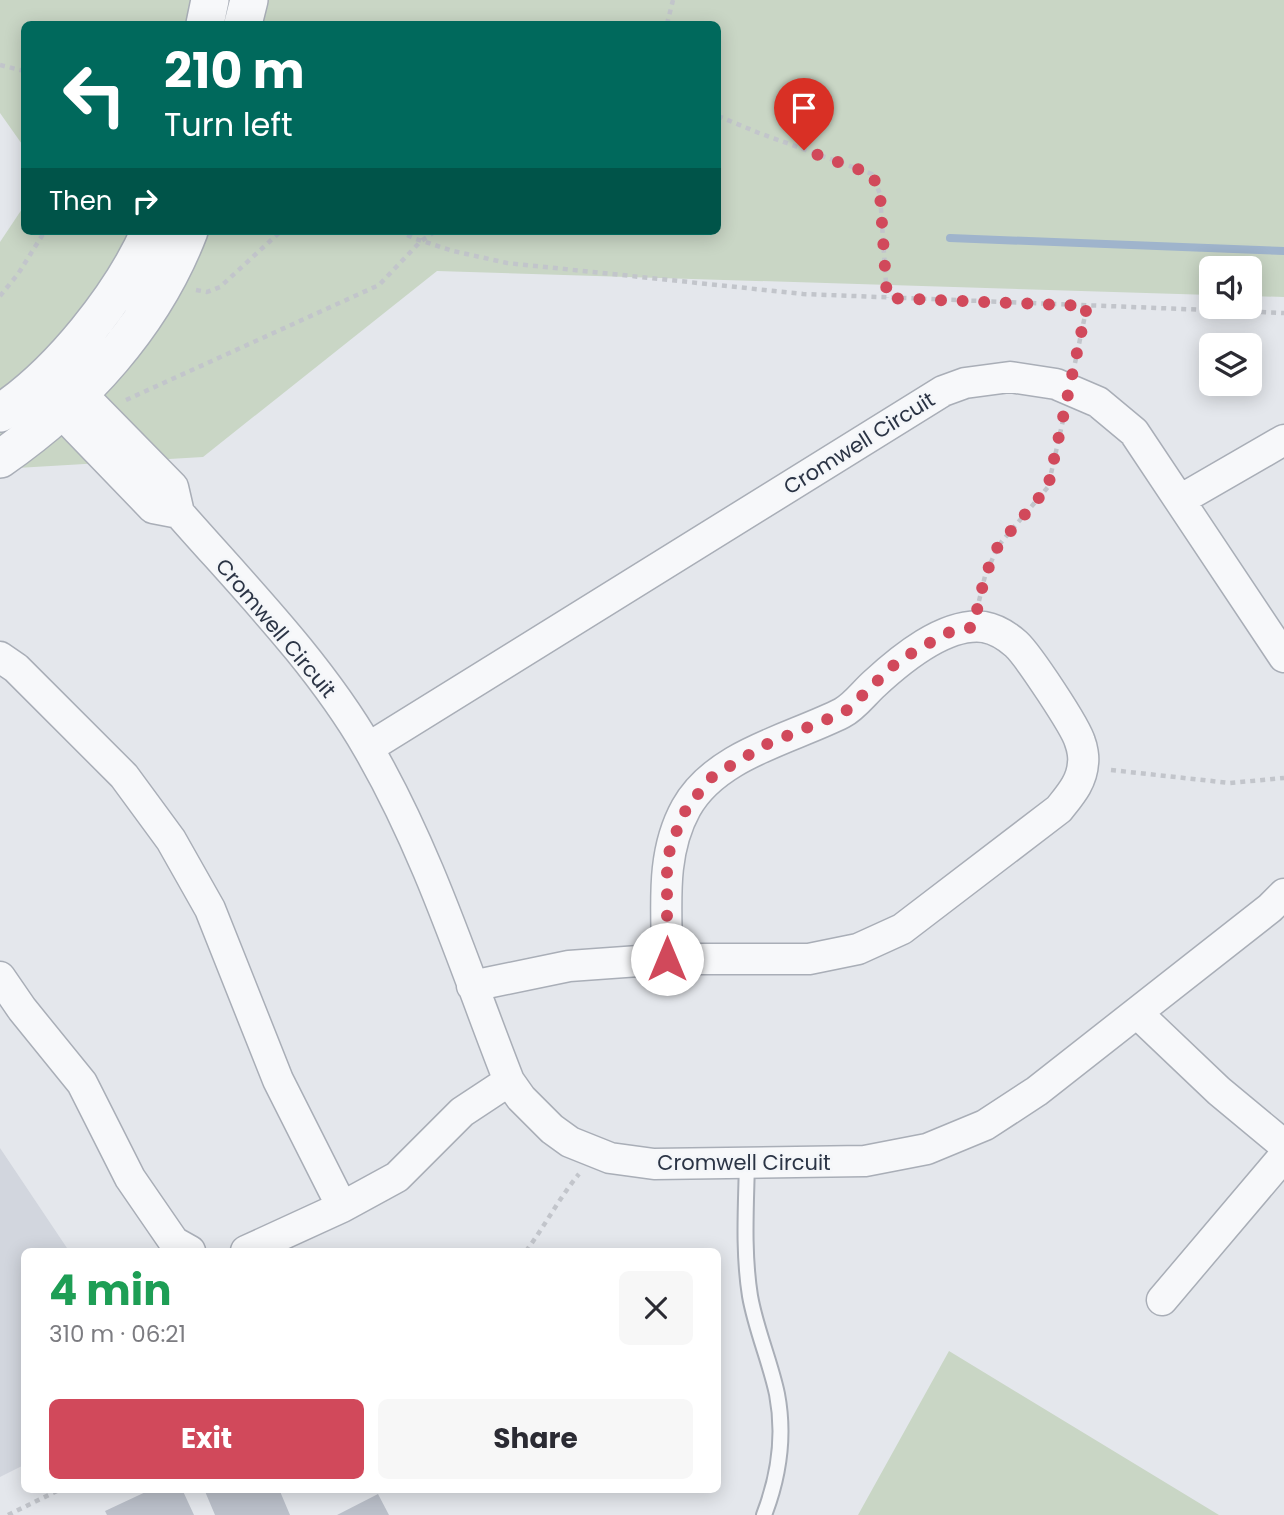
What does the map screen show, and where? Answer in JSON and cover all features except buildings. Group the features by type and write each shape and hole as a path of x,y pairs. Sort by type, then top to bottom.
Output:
{"street":[{"path":"206,21 209,0"},
{"path":"244,21 249,0"},
{"path":"0,413 44,376 108,304 148,235"},
{"path":"0,459 70,403 135,330 162,288 187,235"},
{"name":"Cromwell Circuit","path":"44,376 70,403 173,487 179,513 293,644 345,712 368,748 424,856 509,1081 521,1098 552,1129 570,1142 610,1158 654,1164 865,1161 927,1149 985,1125 1037,1091 1270,908 1284,894"},
{"name":"Cromwell Circuit","path":"368,748 943,391 965,383 1010,377 1056,384 1068,397 1098,402 1134,432 1284,657"},
{"path":"1180,500 1284,440"},
{"path":"472,986 569,967 667,959 809,959 858,949 902,929 1059,809 1078,784 1082,767 1080,742 1071,723 1018,646 1003,634 985,627 947,633 898,661 845,712 767,744 713,776 687,807 671,844 667,864 667,959"},
{"path":"0,657 16,668 124,776 171,839 210,908 278,1080 342,1207"},
{"path":"0,977 22,1009 82,1083 130,1178 174,1242 185,1248"},
{"path":"1137,1013 1219,1091 1284,1145"},
{"path":"253,1248 342,1207 397,1177 462,1112 509,1081"},
{"path":"1162,1300 1284,1156"}],"lane":[{"path":"747,1162 745,1253 749,1286 777,1395 780,1429 779,1472 764,1515"}],"path":[{"path":"668,21 673,0"},
{"path":"0,65 21,70"},
{"path":"721,117 872,174 880,194 887,298"},
{"path":"0,296 18,274 42,235"},
{"path":"184,288 208,292 220,287 277,235"},
{"path":"407,235 507,263 803,294 1284,313"},
{"path":"131,410 125,398 379,285 430,235"},
{"path":"973,627 985,576 998,546 1048,487 1087,306"},
{"path":"1082,767 1230,783 1284,778"},
{"path":"528,1248 560,1197 586,1165"},
{"path":"8,1515 53,1493"}],"shaded area":[{"path":"0,1148 67,1248 21,1248 21,1466 0,1477"}],"green space":[{"path":"0,0 1284,0 1284,297 1262,296 1262,256 1199,256 1199,295 437,271 203,457 0,469 0,242 21,210 21,235 721,235 721,21 21,21 21,143 0,113"},
{"path":"949,1351 1219,1515 858,1515"}],"waterway":[{"path":"950,238 1284,251"}],"route":[{"path":"667,959 667,864 671,844 687,807 713,776 767,744 845,712 898,661 947,633 973,627 985,576 998,546 1048,487 1087,306 887,298 880,194 872,174 804,150"}]}
